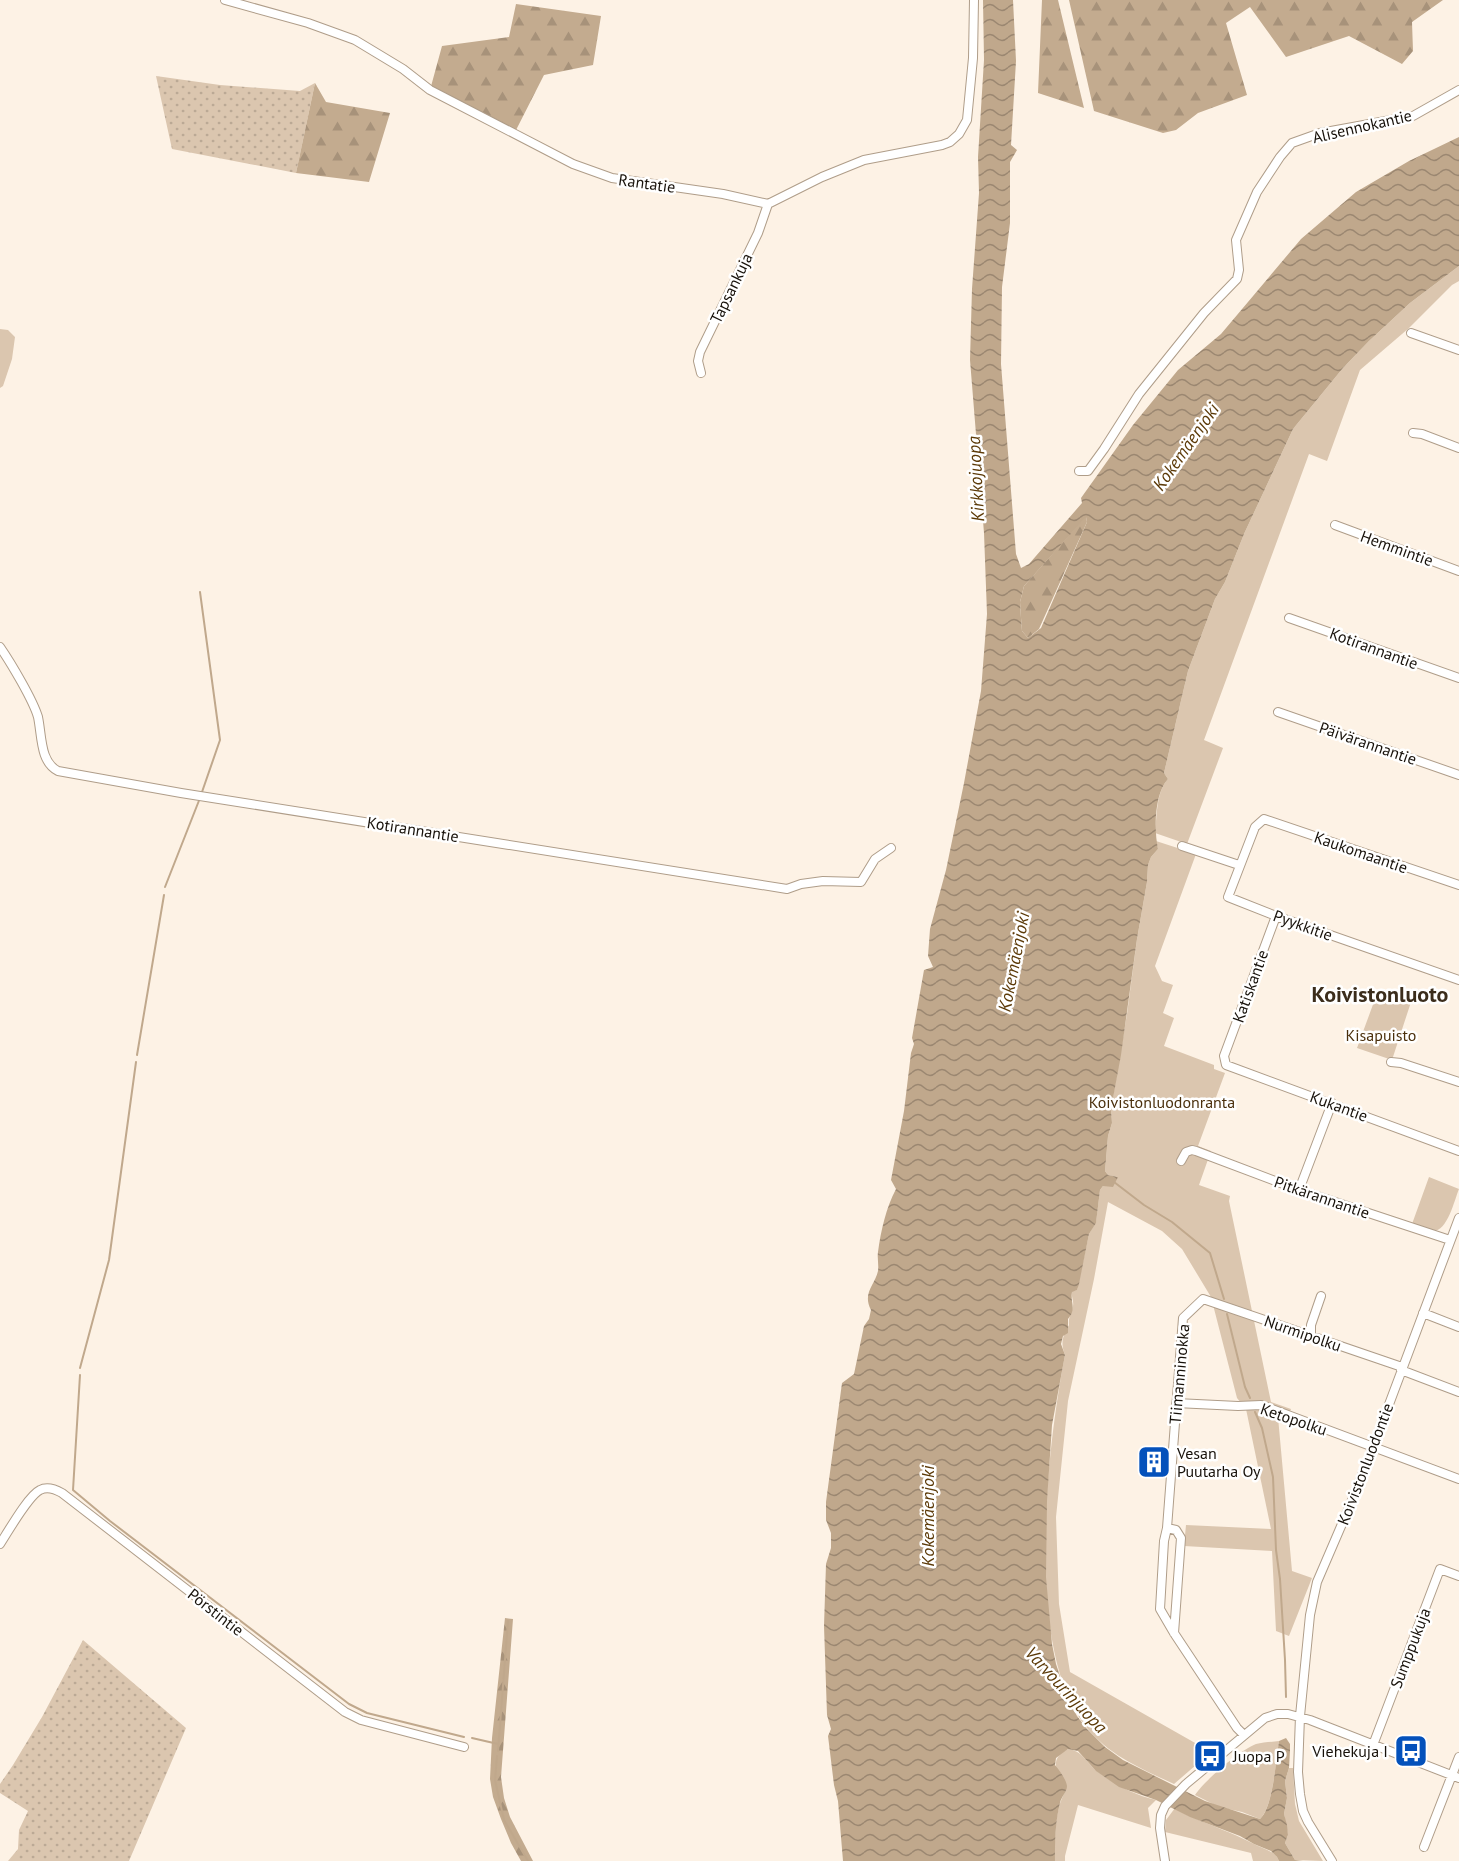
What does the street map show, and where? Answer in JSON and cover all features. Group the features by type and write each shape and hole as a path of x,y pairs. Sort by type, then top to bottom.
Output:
{"street":[{"name":"Rantatie","path":"225,0 308,23 355,40 403,69 430,90 573,164 612,178 723,194 768,204"},
{"path":"768,204 822,177 864,160 942,145 950,142 959,134 967,120 973,58 974,0"},
{"name":"Alisennokantie","path":"1079,471 1088,471 1139,394 1204,313 1238,279 1236,240 1257,192 1292,143 1320,133 1413,116 1459,90"},
{"name":"Tapsankuja","path":"701,373 698,361 700,352 758,233 768,204"},
{"path":"1411,333 1459,350"},
{"path":"1413,433 1422,434 1459,448"},
{"name":"Hemmintie","path":"1335,525 1459,571"},
{"name":"Kotirannantie","path":"1289,618 1459,678"},
{"name":"Kotirannantie","path":"0,647 10,661 37,714 46,760 51,768 58,771 181,793 787,889 801,884 823,881 861,882 875,859 891,848"},
{"name":"Päivärannantie","path":"1278,712 1459,775"},
{"name":"Pyykkitie","path":"1264,819 1255,826 1228,897 1459,980"},
{"name":"Kaukomaantie","path":"1264,819 1459,885"},
{"path":"1182,846 1239,865"},
{"name":"Katiskantie","path":"1224,1056 1276,915"},
{"name":"Kukantie","path":"1224,1056 1226,1065 1459,1151"},
{"path":"1391,1062 1401,1063 1459,1082"},
{"path":"1299,1190 1332,1103"},
{"name":"Pitkärannantie","path":"1181,1161 1185,1152 1196,1151 1299,1190 1450,1240"},
{"name":"Koivistonluodontie","path":"1332,1861 1314,1834 1303,1811 1298,1772 1300,1716 1310,1615 1317,1582 1373,1448 1459,1219"},
{"path":"1311,1335 1311,1325 1321,1296"},
{"name":"Nurmipolku","path":"1203,1299 1311,1335 1459,1392"},
{"name":"Tiimanninokka","path":"1203,1299 1183,1318 1160,1609 1173,1633 1244,1735"},
{"path":"1423,1313 1459,1327"},
{"name":"Ketopolku","path":"1176,1403 1261,1405 1459,1479"},
{"name":"Pörstintie","path":"0,1544 33,1495 41,1488 53,1488 345,1712 361,1720 464,1747"},
{"path":"1167,1528 1176,1530 1181,1538 1173,1633"},
{"name":"Sumppukuja","path":"1373,1745 1440,1569 1459,1576"},
{"path":"1165,1861 1160,1821 1165,1806 1186,1784 1257,1724 1277,1714 1300,1716 1455,1777"},
{"path":"1424,1847 1455,1777 1459,1757"}],"green space":[{"path":"1042,0 1058,0 1084,108 1038,93"},
{"path":"1069,0 1443,0 1412,22 1413,51 1402,64 1349,36 1286,57 1250,7 1226,23 1247,95 1198,113 1176,130 1163,133 1094,111"},
{"path":"516,4 601,16 593,65 544,75 514,134 430,90 442,46 509,37"},
{"path":"156,76 220,85 300,91 315,83 296,173 172,149"},
{"path":"315,83 326,102 390,113 369,182 296,173"},
{"path":"1459,266 1459,281 1360,370 1327,461 1309,454 1204,740 1223,748 1187,844 1155,833 1159,797 1168,779 1164,773 1188,671 1215,599 1225,582 1244,534 1293,429 1343,368 1369,341 1410,303"},
{"path":"0,329 8,330 15,337 12,359 3,386 0,388"},
{"path":"1086,516 1087,522 1039,629 1028,638 1022,631 1021,618 1020,602 1024,586"},
{"name":"Koivistonluodonranta","path":"1156,841 1196,854 1155,966 1162,981 1173,985 1163,1013 1174,1018 1164,1046 1214,1065 1214,1069 1225,1073 1198,1146 1211,1151 1199,1185 1230,1196 1229,1201 1271,1402 1291,1409 1287,1419 1278,1417 1292,1571 1312,1578 1289,1636 1276,1631 1272,1551 1184,1546 1186,1525 1271,1529 1246,1409 1237,1398 1211,1297 1182,1249 1162,1231 1108,1202 1068,1401 1056,1517 1059,1604 1070,1672 1211,1752 1174,1784 1127,1761 1096,1738 1087,1728 1067,1694 1054,1650 1047,1601 1045,1548 1052,1442 1065,1355 1063,1339 1073,1306 1072,1291 1077,1290 1089,1234 1096,1222 1100,1190 1118,1177 1108,1175 1105,1171 1108,1136 1112,1123 1111,1109 1148,865 1158,849"},
{"name":"Kisapuisto","path":"1378,991 1411,1002 1392,1060 1357,1048"},
{"path":"1429,1177 1459,1189 1446,1222 1437,1231 1412,1224"},
{"path":"505,1618 513,1619 501,1777 510,1817 533,1861 521,1861 511,1843 493,1797 490,1779 492,1738"},
{"path":"83,1640 186,1728 129,1861 8,1861 18,1849 19,1830 28,1811 0,1793 0,1784 42,1717"},
{"path":"1279,1741 1271,1794 1260,1819 1219,1807 1195,1795 1214,1774 1249,1747"},
{"path":"1068,1749 1077,1752 1094,1769 1118,1785 1156,1800 1148,1808 1151,1828 1078,1805 1065,1861 1055,1861 1057,1815 1066,1790 1056,1762"},
{"path":"1289,1768 1293,1768 1295,1804 1299,1821 1323,1861 1295,1860 1285,1843 1288,1835 1284,1814 1287,1798 1285,1781"},
{"path":"1175,1808 1268,1850 1279,1861 1253,1861 1251,1853 1165,1832 1166,1820"}],"water":[{"name":"Kokemäenjoki","path":"983,0 1013,0 1016,61 1011,145 1017,150 1010,162 1010,223 1002,287 1001,364 1016,554 1021,568 1029,564 1082,503 1081,498 1133,425 1178,370 1221,334 1301,239 1356,192 1409,161 1459,137 1459,266 1410,303 1369,341 1343,368 1293,429 1244,534 1225,582 1215,599 1188,671 1164,773 1168,779 1163,786 1158,803 1156,832 1158,849 1148,865 1111,1109 1112,1123 1108,1136 1105,1171 1108,1175 1118,1177 1113,1187 1103,1186 1100,1190 1096,1223 1089,1234 1077,1290 1072,1292 1073,1309 1068,1319 1068,1333 1063,1336 1061,1344 1065,1355 1052,1425 1047,1501 1046,1577 1056,1664 1067,1697 1077,1716 1105,1747 1123,1760 1205,1801 1260,1819 1271,1794 1279,1741 1286,1738 1290,1744 1290,1751 1289,1768 1285,1781 1287,1798 1284,1814 1288,1835 1285,1843 1295,1860 1303,1861 1279,1861 1271,1851 1240,1836 1190,1817 1156,1800 1119,1787 1096,1771 1078,1751 1068,1749 1056,1758 1055,1765 1067,1786 1057,1817 1055,1861 843,1861 838,1801 828,1736 831,1729 827,1715 824,1626 826,1564 831,1548 831,1533 826,1520 826,1502 842,1383 854,1374 864,1326 871,1310 868,1294 878,1271 882,1227 896,1189 891,1180 914,1044 912,1038 924,970 933,967 928,956 930,929 946,870 981,691 987,614 984,533 970,360 984,60","holes":["1086,517 1087,522 1041,628 1028,638 1022,631 1020,602 1024,586"]}],"waterway":[{"path":"200,592 220,740 202,792"},
{"path":"165,887 200,798"},
{"path":"137,1055 164,895"},
{"path":"80,1368 109,1260 136,1062"},
{"path":"1114,1182 1144,1205 1172,1222 1210,1253 1224,1299"},
{"path":"1227,1314 1245,1387 1250,1398"},
{"path":"80,1375 73,1490 110,1521 349,1704 367,1713 464,1737"},
{"path":"1255,1412 1262,1428 1273,1477 1286,1697"},
{"path":"498,1751 508,1621"},
{"path":"472,1738 498,1744"},
{"path":"497,1756 495,1780 504,1820 528,1861"}],"place":[{"name":"Vesan Puutarha Oy","path":"1154,1462"},
{"name":"Viehekuja I","path":"1411,1751"},
{"name":"Juopa P","path":"1210,1756"}],"district":[{"name":"Koivistonluoto","path":"1380,994"}],"water label":[{"name":"Kirkkojuopa","path":"976,479"},
{"name":"Varvourinjuopa","path":"1066,1690"}]}
